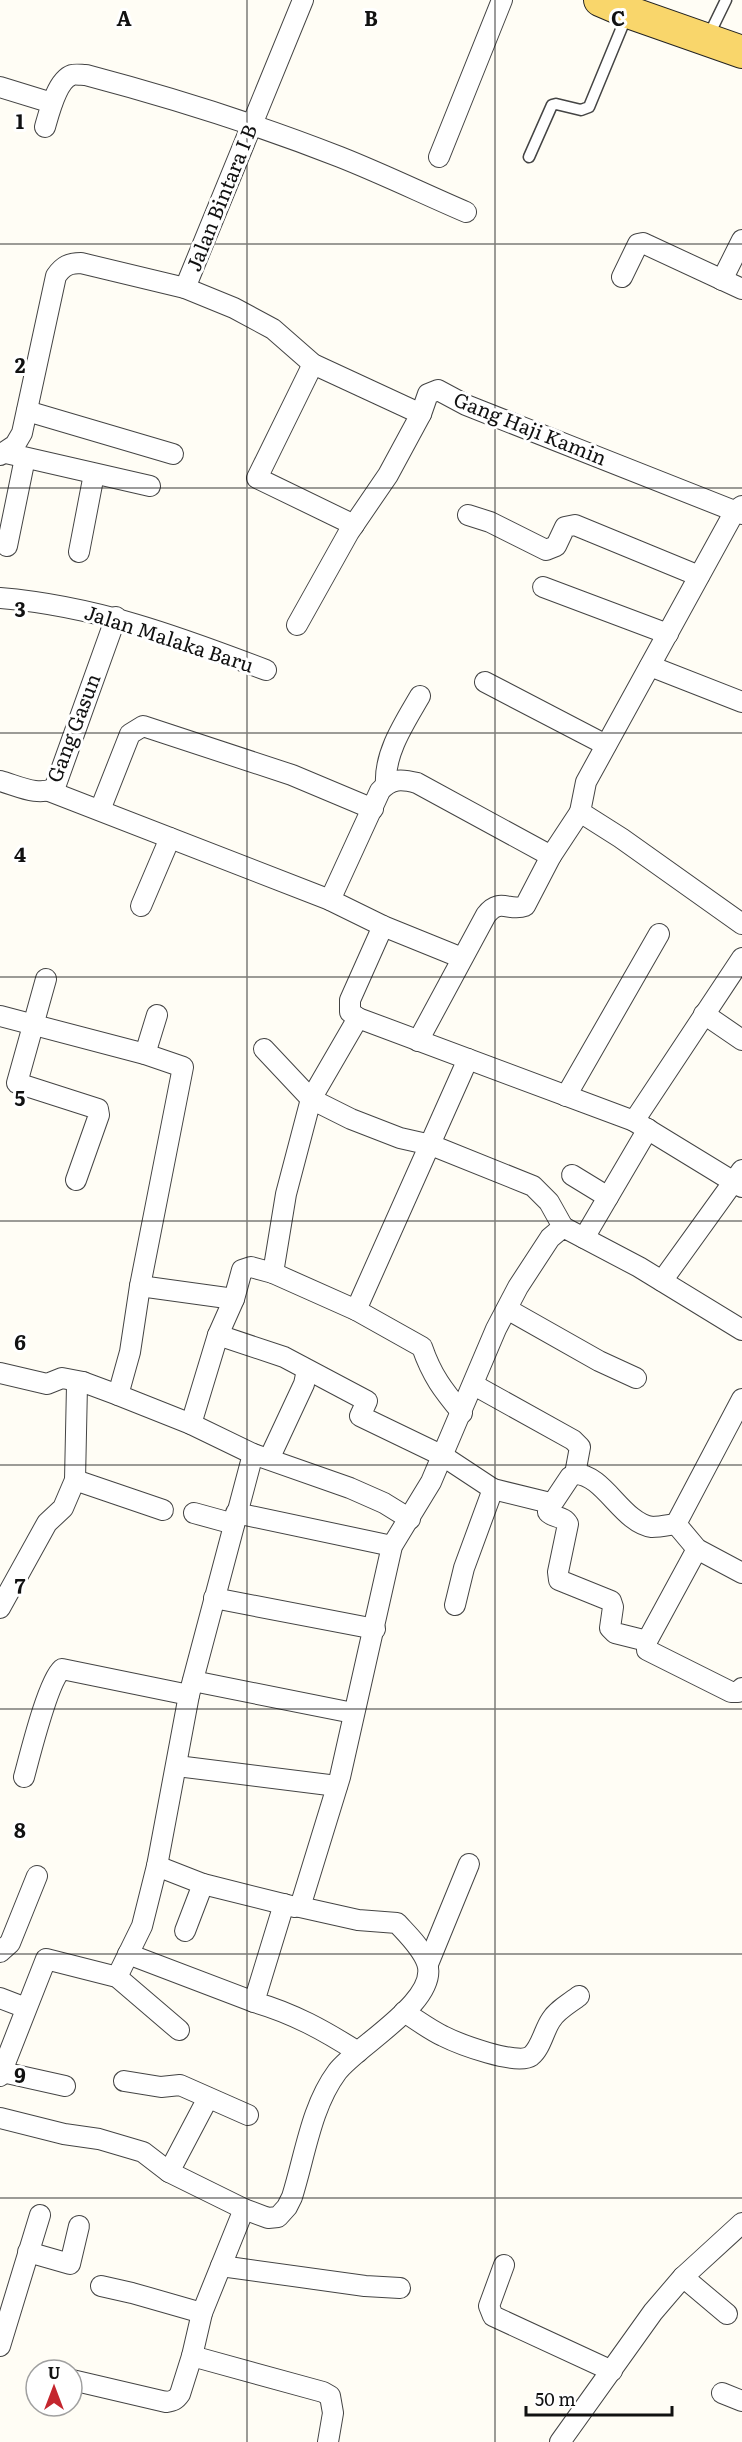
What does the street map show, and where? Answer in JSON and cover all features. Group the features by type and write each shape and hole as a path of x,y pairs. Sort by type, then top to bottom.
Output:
{"main road":[{"path":"600,0 742,52"}],"street":[{"name":"Jalan Bintara I B","path":"3,454 15,445 22,433 56,276 61,268 70,262 81,262 185,288 303,0"},
{"path":"439,157 502,0"},
{"path":"45,127 52,103 63,81 72,75 86,75 186,102 252,125 341,158 466,212"},
{"path":"0,87 52,103"},
{"path":"722,280 742,240"},
{"path":"622,277 638,244 643,243 742,289"},
{"path":"185,288 253,317 273,329 313,364 421,414"},
{"path":"313,364 257,478 354,525"},
{"name":"Gang Haji Kamin","path":"297,625 354,525 388,475 421,414 428,394 438,390 466,405 740,510"},
{"path":"27,411 173,454"},
{"path":"3,454 150,486"},
{"path":"7,546 25,458"},
{"path":"79,552 94,474"},
{"path":"418,1041 462,958 492,908 497,905 514,908 525,906 552,856 580,812 586,782 606,745 699,576 740,510"},
{"path":"468,515 490,522 546,550 556,546 565,527 575,525 699,576"},
{"path":"543,587 668,634"},
{"name":"Jalan Malaka Baru","path":"0,598 46,602 116,617 266,670"},
{"name":"Gang Gasun","path":"0,781 42,792 55,787 116,617"},
{"path":"650,666 742,702"},
{"path":"485,682 606,745"},
{"path":"386,784 391,754 420,696"},
{"path":"100,810 130,734 143,726 292,776 373,809"},
{"path":"330,900 381,790 386,784 400,780 417,783 552,856"},
{"path":"49,791 330,900 383,926 462,958"},
{"path":"580,812 621,838 742,924"},
{"path":"141,906 170,838"},
{"path":"383,926 350,1000 350,1012 358,1018 641,1125 739,1180 662,1281"},
{"path":"566,1096 659,934"},
{"path":"584,1238 608,1197 641,1125 704,1014 742,958"},
{"path":"46,979 17,1083 94,1106 99,1112 76,1180"},
{"path":"704,1014 742,1040"},
{"path":"145,1054 157,1015"},
{"path":"0,1016 181,1064 183,1070 140,1286 130,1352 118,1395"},
{"path":"273,1273 286,1194 311,1099 358,1018"},
{"path":"264,1049 311,1099 351,1119 400,1138 431,1145 533,1185 549,1202 563,1227 662,1281 742,1330"},
{"path":"356,1310 468,1059"},
{"path":"572,1175 608,1197"},
{"path":"254,2002 337,1786 375,1629 392,1546 432,1482 496,1329 518,1287 550,1238 563,1227"},
{"path":"191,1424 218,1335 234,1299 242,1270 246,1267 273,1273 356,1310 422,1347 430,1370 439,1386 462,1413"},
{"path":"140,1286 234,1299"},
{"path":"507,1309 599,1361 636,1378"},
{"path":"218,1335 284,1357 367,1401 360,1416 443,1456 493,1489 550,1503"},
{"path":"117,1977 142,1926 157,1866 191,1688 235,1519 261,1456 304,1384 307,1370"},
{"path":"0,1373 47,1384 62,1378 83,1382 191,1424 261,1456 350,1488 384,1503 410,1519"},
{"path":"0,1608 47,1523 64,1506 75,1480 77,1385 83,1382"},
{"path":"474,1385 573,1440 580,1448 575,1474"},
{"path":"676,1524 742,1399"},
{"path":"647,1641 615,1633 610,1628 613,1607 611,1601 560,1580 558,1572 567,1524 548,1512 550,1503 554,1501 570,1477 575,1474 586,1475 636,1520 652,1527 676,1524"},
{"path":"75,1480 163,1510"},
{"path":"455,1605 464,1568 493,1489"},
{"path":"194,1513 392,1546"},
{"path":"676,1524 697,1549 742,1574"},
{"path":"697,1549 647,1641 647,1650 731,1692 738,1692 742,1688"},
{"path":"214,1598 375,1629"},
{"path":"24,1777 50,1689 56,1674 62,1669 353,1713"},
{"path":"177,1766 337,1786"},
{"path":"0,2118 64,2134 99,2139 143,2152 169,2172 244,2210 268,2218 278,2217 287,2207 321,2100 337,2072 404,2012 423,1989 428,1964 469,1864"},
{"path":"157,1866 203,1884 292,1906 358,1920 396,1923 413,1941 428,1964"},
{"path":"0,1952 10,1943 37,1876"},
{"path":"185,1930 203,1884"},
{"path":"128,1954 254,2002 283,2010 319,2027 358,2052"},
{"path":"65,2086 1,2074 46,1959 117,1977 179,2030"},
{"path":"404,2012 442,2036 461,2044 503,2057 519,2059 528,2058 534,2053 552,2018 579,1996"},
{"path":"0,1998 26,2008"},
{"path":"124,2081 161,2087 180,2085 248,2115"},
{"path":"169,2172 208,2098"},
{"path":"84,2382 166,2402 177,2399 192,2356 202,2313 244,2210"},
{"path":"0,2346 40,2215"},
{"path":"560,2442 653,2312 683,2277 742,2223"},
{"path":"28,2252 70,2264 79,2226"},
{"path":"504,2265 489,2306 493,2316 612,2371"},
{"path":"221,2266 365,2286 400,2288"},
{"path":"683,2277 727,2314"},
{"path":"101,2286 132,2292 202,2313"},
{"path":"192,2356 323,2392 330,2396 333,2413 328,2442"},
{"path":"722,2392 742,2401"}],"lane":[{"path":"706,40 726,0"},
{"path":"529,157 552,105 581,110 589,107 628,12"}]}
